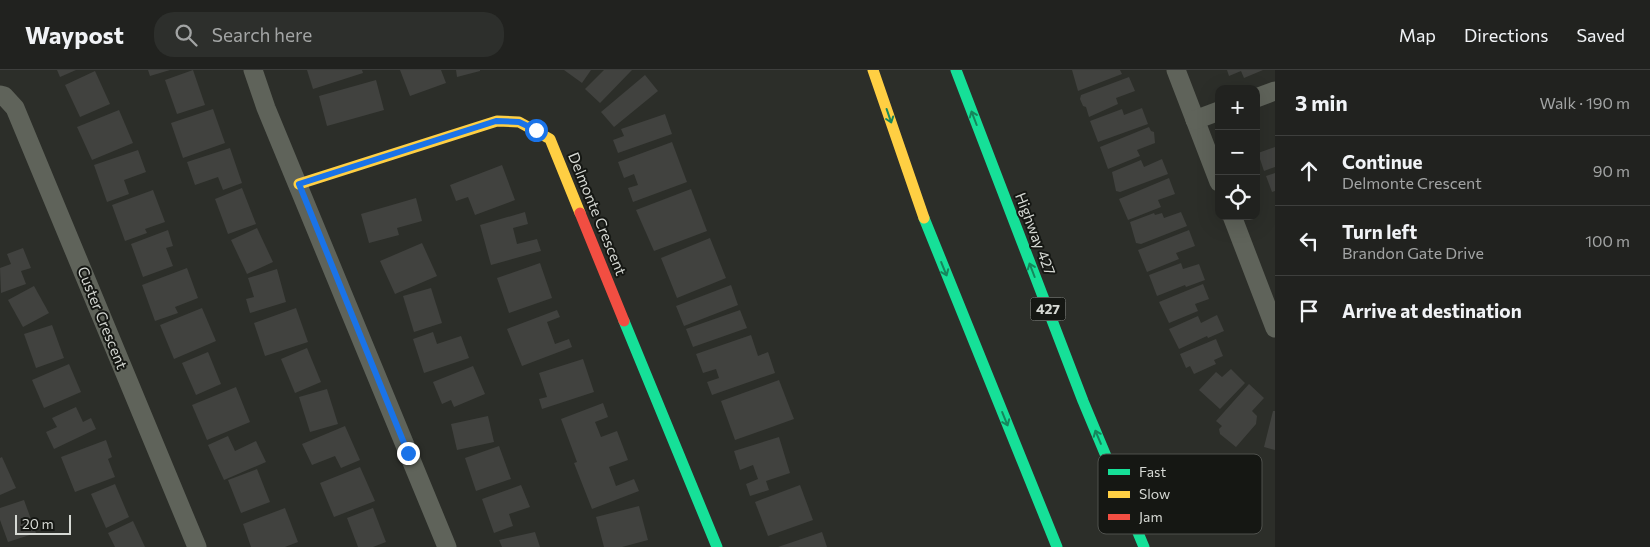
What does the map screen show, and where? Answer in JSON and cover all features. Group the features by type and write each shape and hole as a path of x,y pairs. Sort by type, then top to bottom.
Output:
{"main road":[{"path":"873,70 920,209 1057,547"},
{"name":"Highway 427","path":"956,70 1105,454"},
{"name":"Delmonte Crescent","path":"299,184 496,121 519,122 550,139 717,547"},
{"name":"Highway 427","path":"1139,534 1144,547"}],"street":[{"path":"252,70 447,547"},
{"path":"1176,70 1216,175"},
{"path":"1260,97 1275,91"},
{"name":"Custer Crescent","path":"0,95 4,96 16,108 197,547"},
{"path":"1195,120 1215,112"},
{"path":"1234,220 1275,328"}],"building":[{"path":"57,70 76,70 60,77"},
{"path":"148,70 170,70 150,76"},
{"path":"193,70 205,105 177,114 165,80"},
{"path":"307,70 362,70 363,73 313,89"},
{"path":"400,70 441,70 446,83 410,96"},
{"path":"456,70 480,70 480,71 457,77"},
{"path":"564,70 591,70 582,83"},
{"path":"604,70 632,70 600,103 585,89"},
{"path":"1072,70 1120,70 1122,74 1078,91"},
{"path":"1227,70 1263,70 1244,78 1241,71 1229,76"},
{"path":"95,71 110,104 80,117 65,85"},
{"path":"645,75 658,91 614,127 601,112"},
{"path":"1129,77 1135,91 1116,98 1118,104 1089,117 1086,107 1083,106 1080,99 1081,95"},
{"path":"376,80 384,110 327,126 319,96"},
{"path":"1142,108 1148,124 1098,142 1090,121 1122,109 1124,115"},
{"path":"213,109 225,143 183,158 171,123"},
{"path":"119,110 133,143 92,160 77,127"},
{"path":"665,114 672,134 618,153 613,140 624,136 621,129"},
{"path":"1149,127 1154,132 1155,143 1137,150 1140,156 1108,169 1100,147"},
{"path":"672,142 687,182 633,202 628,188 638,185 634,174 624,178 618,162"},
{"path":"1275,147 1275,167 1264,171 1260,152"},
{"path":"230,148 242,183 223,190 218,177 195,185 187,162"},
{"path":"138,150 146,172 124,180 129,194 107,202 94,165"},
{"path":"1162,159 1168,174 1120,192 1116,191 1112,172 1141,160 1144,167"},
{"path":"502,165 515,200 475,215 468,197 456,201 450,185"},
{"path":"1275,173 1275,191 1272,192 1266,176"},
{"path":"1169,178 1175,194 1158,200 1161,207 1128,220 1119,199"},
{"path":"242,188 256,224 228,234 215,199"},
{"path":"691,189 707,231 654,251 636,210"},
{"path":"153,190 165,222 145,229 147,233 125,241 112,205"},
{"path":"416,198 422,221 397,228 399,235 369,243 361,214"},
{"path":"525,212 528,224 513,228 517,244 537,239 541,251 491,265 480,225"},
{"path":"1181,212 1187,226 1141,244 1136,243 1130,222 1154,213 1155,215 1162,213 1164,218"},
{"path":"257,228 273,262 247,274 231,240"},
{"path":"168,230 173,246 166,248 173,266 143,277 131,244"},
{"path":"1189,230 1195,246 1176,253 1179,259 1147,272 1138,250"},
{"path":"710,238 726,278 677,298 661,258"},
{"path":"422,243 437,276 395,294 380,261"},
{"path":"23,248 31,268 21,271 26,284 1,293 0,268 11,264 7,254"},
{"path":"540,263 552,298 509,313 497,278"},
{"path":"1181,263 1183,269 1199,264 1205,280 1186,287 1185,285 1157,296 1149,275"},
{"path":"187,268 198,298 175,307 178,313 155,321 142,285"},
{"path":"277,269 286,302 250,313 246,299 254,297 248,278"},
{"path":"1203,284 1209,299 1195,304 1198,311 1169,323 1159,302"},
{"path":"731,285 738,305 684,326 676,306"},
{"path":"34,286 49,313 23,327 8,300"},
{"path":"431,288 442,323 414,332 403,296"},
{"path":"202,308 216,341 174,359 160,325"},
{"path":"296,308 308,342 265,356 254,323"},
{"path":"557,310 560,317 547,322 555,344 569,339 572,347 522,366 507,329"},
{"path":"740,310 747,328 693,347 686,329"},
{"path":"1217,315 1224,331 1208,338 1207,336 1179,349 1169,329 1198,316 1201,323"},
{"path":"52,325 64,358 36,368 24,334"},
{"path":"433,332 437,344 461,336 469,358 424,373 413,339"},
{"path":"751,335 758,356 768,352 775,373 712,395 707,382 719,378 716,369 703,373 696,354"},
{"path":"1216,339 1223,356 1214,360 1216,364 1194,374 1190,366 1186,368 1180,354"},
{"path":"307,348 321,382 295,393 281,359"},
{"path":"208,352 221,384 196,395 182,363"},
{"path":"583,359 594,392 542,409 539,399 547,397 539,373"},
{"path":"69,364 81,392 44,408 32,380"},
{"path":"473,366 485,394 454,407 451,400 442,404 433,382"},
{"path":"1231,369 1245,383 1220,409 1199,390 1216,372 1222,377"},
{"path":"779,380 794,419 735,440 721,401"},
{"path":"1249,384 1264,398 1252,411 1257,416 1256,424 1236,447 1220,434 1219,429 1222,426 1216,421"},
{"path":"236,387 250,422 207,440 192,405"},
{"path":"327,389 338,424 310,432 299,397"},
{"path":"603,403 608,417 595,422 601,437 617,431 628,460 609,467 616,486 634,479 639,491 592,509 574,463 577,462 561,419"},
{"path":"76,407 83,422 91,418 96,429 54,449 46,432 57,427 52,418"},
{"path":"1273,411 1275,411 1275,450 1264,447"},
{"path":"488,416 494,442 457,450 451,424"},
{"path":"345,426 360,460 341,468 335,456 312,465 302,444"},
{"path":"228,436 235,451 256,441 266,462 224,480 208,445"},
{"path":"779,437 790,473 766,481 769,490 750,496 746,484 758,479 753,465 740,470 734,451"},
{"path":"106,440 112,457 108,459 115,477 75,492 61,457"},
{"path":"499,446 511,479 476,491 465,458"},
{"path":"2,457 16,488 0,495 0,458"},
{"path":"360,467 375,501 334,517 320,483"},
{"path":"257,469 270,502 241,513 228,480"},
{"path":"115,484 129,517 106,528 91,494"},
{"path":"521,485 530,507 509,514 513,526 494,533 482,499"},
{"path":"800,485 813,520 768,536 755,502"},
{"path":"24,500 36,533 8,542 0,520 0,508"},
{"path":"639,506 648,540 622,547 604,547 596,517"},
{"path":"285,508 298,542 285,547 251,547 243,524"},
{"path":"373,508 386,542 373,547 358,547 347,518"},
{"path":"133,521 145,547 115,547 108,533"},
{"path":"535,532 540,547 502,547 499,540"},
{"path":"822,532 827,547 778,547"}],"traffic: fast":[{"path":"956,70 1105,454"},
{"path":"924,218 1057,547"},
{"path":"624,321 717,547"},
{"path":"1139,534 1144,547"}],"traffic: slow":[{"path":"873,70 924,218"},
{"path":"299,184 497,121 519,122 550,139 580,213"}],"traffic: jam":[{"path":"580,213 624,321"}],"route":[{"path":"408,453 299,184 496,121 519,122 536,130"}]}
